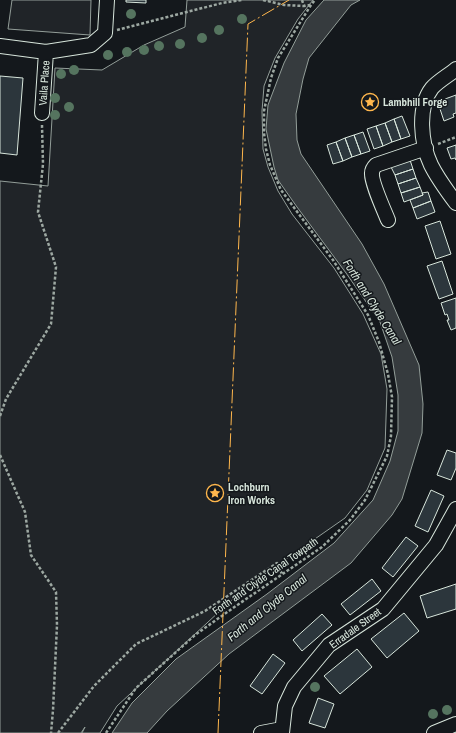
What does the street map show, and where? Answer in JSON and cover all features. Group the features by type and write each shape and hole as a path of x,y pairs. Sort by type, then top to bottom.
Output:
{"street":[{"path":"0,46 46,52 91,44 104,33 107,0"},
{"name":"Vaila Place","path":"42,113 46,52"},
{"path":"456,69 432,88 425,102 422,116 422,137 430,163 441,183 456,203"},
{"path":"388,220 372,178 372,171 374,167 426,148"},
{"name":"Erradale Street","path":"282,731 285,706 294,687 329,645 383,609 436,545 456,509"},
{"path":"434,733 456,724"},
{"path":"262,733 282,731"}],"path":[{"path":"104,33 222,3 242,0"},
{"path":"264,0 284,5 311,5"},
{"path":"302,0 304,6"},
{"name":"Forth and Clyde Canal Towpath","path":"106,733 136,688 195,635 322,547 350,520 366,500 387,456 391,436 392,397 388,374 379,342 368,315 333,260 281,190 270,165 266,149 264,111 271,78 278,58 315,0"},
{"path":"0,416 6,399 51,324 56,267 38,212 43,164 42,113"},
{"path":"426,148 456,137"},
{"path":"0,455 25,512 32,555 56,592 53,710 50,733"},
{"path":"58,733 94,686 136,644 205,611 276,563 282,574"}],"shaded area":[{"path":"12,0 91,0 90,35 8,29"},
{"path":"187,0 313,0 298,19 275,58 264,86 262,111 263,149 268,167 278,191 292,214 334,268 363,314 381,354 387,389 385,448 367,490 345,518 246,587 117,706 100,733 82,733 85,727 81,733 0,733 0,181 48,186 55,68 102,70 144,45 185,27"}],"water":[{"name":"Forth and Clyde Canal","path":"324,0 360,0 351,5 309,58 296,114 297,140 301,154 362,244 384,284 419,365 423,404 422,433 402,499 392,515 351,563 229,654 167,711 147,733 112,733 132,703 176,659 267,594 334,543 373,500 390,461 398,431 398,395 392,357 380,322 278,180 266,129 268,105 284,63 306,20"}],"building":[{"path":"126,0 146,0 146,3 126,2"},
{"path":"0,76 23,78 17,155 0,153"},
{"path":"456,95 456,113 453,114 454,117 444,121 439,106 447,103 445,99"},
{"path":"402,116 410,136 401,139 394,119"},
{"path":"394,119 401,139 392,142 385,123"},
{"path":"385,123 392,142 383,146 376,126"},
{"path":"376,126 383,146 374,149 367,129"},
{"path":"363,132 370,151 361,154 354,135"},
{"path":"354,135 361,154 352,157 345,138"},
{"path":"345,138 352,157 343,161 336,142"},
{"path":"336,142 343,161 333,164 327,145"},
{"path":"456,145 456,160 455,158 451,159 447,148"},
{"path":"410,160 413,169 395,175 391,167"},
{"path":"413,169 416,178 398,184 395,175"},
{"path":"416,178 420,187 401,193 398,184"},
{"path":"420,187 423,195 404,202 401,193"},
{"path":"428,192 431,201 413,208 410,200 423,195 422,193"},
{"path":"431,201 435,212 417,219 413,208"},
{"path":"440,221 451,254 436,259 425,226"},
{"path":"442,261 453,294 439,299 427,266"},
{"path":"456,298 456,328 451,330 447,320 449,320 447,314 445,315 441,303"},
{"path":"447,450 456,453 456,468 451,480 437,475"},
{"path":"431,490 444,496 428,532 415,526"},
{"path":"406,537 418,546 393,577 382,568"},
{"path":"372,579 381,591 350,615 341,604"},
{"path":"456,584 456,609 427,618 420,596"},
{"path":"404,613 419,631 387,658 371,639"},
{"path":"322,614 332,625 302,651 293,640"},
{"path":"357,649 372,667 340,694 324,676"},
{"path":"273,654 285,663 262,694 250,686"},
{"path":"318,698 334,704 325,728 309,723"}],"power":[{"path":"218,733 248,24 289,0"}],"place":[{"name":"Lambhill Forge","path":"370,102"},
{"name":"Lochburn Iron Works","path":"215,493"}]}
